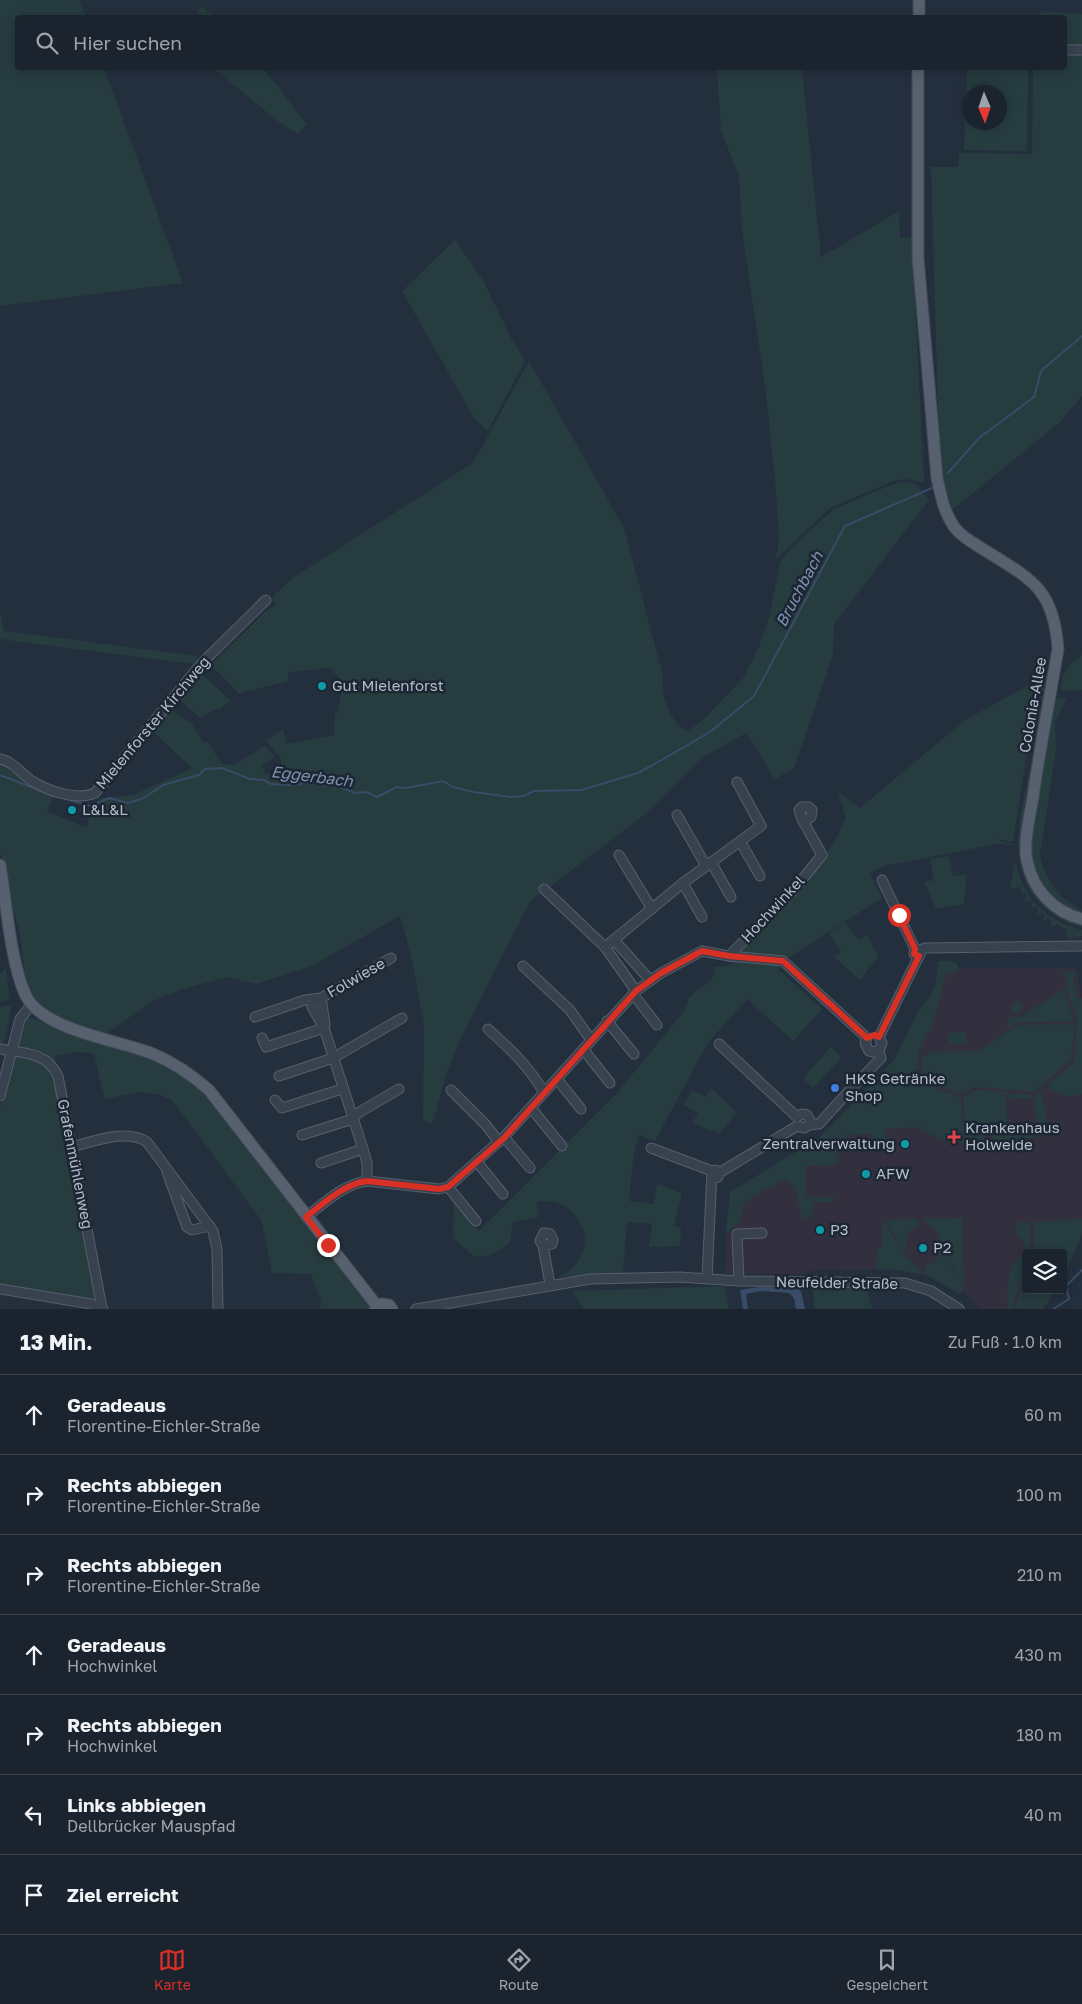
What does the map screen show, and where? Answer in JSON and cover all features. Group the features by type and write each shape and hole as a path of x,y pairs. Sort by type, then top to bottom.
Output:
{"main road":[{"path":"919,0 919,15"},
{"name":"Colonia-Allee","path":"918,70 918,258 936,478 948,517 965,538 1027,576 1051,608 1056,628 1058,649 1036,774 1026,853 1033,880 1044,896 1060,910 1082,919"},
{"path":"0,865 17,968 24,991 32,1004 44,1015 55,1021 152,1053 178,1066 194,1077 209,1090 376,1308 386,1304 392,1309"}],"street":[{"path":"1067,50 1082,50"},
{"name":"Mielenforster Kirchweg","path":"0,759 16,766 33,782 58,791 75,796 88,796 95,792 201,664 266,600"},
{"path":"605,947 615,941 708,864 760,826 737,782"},
{"path":"677,815 731,896"},
{"name":"Hochwinkel","path":"448,1187 502,1140 634,993 650,980 702,951 729,956 792,892 822,855 802,819"},
{"path":"740,840 760,876"},
{"path":"619,855 652,909"},
{"path":"882,880 918,952"},
{"path":"683,884 702,917"},
{"path":"544,889 605,947 657,1025"},
{"path":"615,941 650,980"},
{"path":"879,1037 918,952 925,948 1078,946"},
{"path":"729,956 783,961 867,1038"},
{"name":"Folwiese","path":"255,1017 305,1000 318,999 391,958"},
{"path":"523,966 570,1010 590,1040"},
{"name":"Folwiese","path":"318,999 325,1024 324,1028 367,1163 367,1181"},
{"path":"0,1096 20,1019 32,1004"},
{"path":"279,1076 333,1058 402,1018"},
{"path":"608,1021 634,1054"},
{"path":"262,1038 266,1047 324,1028"},
{"path":"488,1029 521,1060 535,1076 544,1093"},
{"path":"715,1174 797,1121 802,1114 810,1120 809,1125 819,1124 881,1058 879,1050 882,1043 879,1037 874,1035 867,1038 865,1043 869,1051 879,1050"},
{"path":"719,1044 797,1121"},
{"path":"0,1049 12,1051"},
{"path":"583,1049 610,1083"},
{"name":"Grafenmühlenweg","path":"12,1051 43,1057 53,1064 58,1076 102,1309"},
{"path":"557,1079 581,1109"},
{"path":"275,1100 282,1108 342,1088"},
{"path":"302,1135 353,1119 358,1113 400,1089"},
{"path":"450,1090 530,1168"},
{"path":"532,1108 562,1146"},
{"path":"71,1147 129,1135 139,1136 147,1142 210,1226 215,1238 218,1309"},
{"path":"651,1148 715,1174"},
{"path":"321,1162 363,1149"},
{"path":"477,1162 503,1194"},
{"path":"166,1167 186,1227 192,1230 210,1226"},
{"path":"707,1278 715,1174"},
{"path":"306,1217 346,1188 367,1181 439,1189 448,1187 476,1221"},
{"path":"739,1281 737,1234 762,1233"},
{"path":"543,1246 550,1284"},
{"name":"Neufelder Straße","path":"416,1309 550,1284 590,1279 707,1278 739,1281 905,1283 931,1291 959,1309"},
{"path":"0,1289 63,1304 91,1304 102,1309"}],"shaded area":[{"name":"Krankenhaus Holweide","path":"942,968 1076,968 1082,999 1082,1235 1067,1271 1067,1249 1022,1249 1022,1294 1054,1294 1050,1300 1043,1309 980,1309 964,1291 959,1293 926,1275 897,1270 814,1269 805,1274 725,1273 730,1197 838,1126 901,1052 932,995"}],"green space":[{"path":"0,0 79,0 85,15 15,15 15,70 105,70 183,283 0,306"},
{"path":"203,7 212,15 198,15 197,10"},
{"path":"1040,11 1082,14 1082,46 1067,45 1067,15 1040,15"},
{"path":"1067,54 1082,54 1082,396 1059,423 951,511 940,480 931,167 958,167 959,153 1032,154 1033,70 1067,70"},
{"path":"215,70 265,70 307,124 298,134 279,122"},
{"path":"717,70 802,70 821,257 899,211 900,238 912,237 924,482 905,479 893,481 830,508 776,559 779,539 775,480 765,385 742,231 739,176 721,131"},
{"path":"967,70 1028,70 1027,151 964,150 965,130 1007,130 1007,85 966,85"},
{"path":"455,240 483,280 511,338 525,361 488,431 474,418 402,291"},
{"path":"529,361 624,528 663,676 666,702 674,720 687,732 703,720 744,677 759,647 769,617 780,562 793,546 834,509 891,485 906,482 917,485 929,500 834,624 833,655 794,768 775,779 746,733 703,757 644,815 530,902 466,1027 446,1075 432,1125 423,1120 424,1025 412,959 400,916 312,966 256,984 228,977 186,988 153,1001 103,1036 45,1011 30,991 24,968 19,928 12,908 0,851 0,765 10,766 55,793 47,811 87,828 91,806 101,798 133,795 192,768 150,729 169,708 192,724 203,742 208,743 222,764 233,765 265,746 275,757 261,766 266,774 270,774 281,767 281,758 266,741 283,729 287,744 334,735 335,713 338,712 342,688 336,674 330,668 288,672 288,681 239,694 211,665 264,613 275,605 272,597 294,577 473,463"},
{"path":"0,612 4,631 198,656 193,664 0,639"},
{"path":"1082,655 1082,690 1061,691 1062,679 1066,670"},
{"path":"1049,672 1028,807 1033,887 1082,923 1082,927 1060,919 1042,905 1030,890 1019,856 1020,819 1033,752 1043,675"},
{"path":"201,673 231,701 219,710 218,708 200,718 179,699"},
{"path":"1038,680 1013,842 994,839 1015,845 996,844 884,866 870,873 882,898 788,958 738,955 798,890 837,837 846,818 838,791 860,808 965,720"},
{"path":"1055,699 1066,699 1055,722 1056,749 1040,855 1049,881 1066,900 1082,910 1082,915 1065,909 1039,883 1029,848"},
{"path":"949,856 953,876 967,874 964,904 936,909 924,882 934,880 930,859"},
{"path":"1015,862 1024,887 1035,903 1056,920 1082,930 1082,936 1067,939 1067,929 1061,929 1060,925 1057,924 1054,927 1048,918 1045,921 1043,920 1045,916 1041,913 1038,916 1036,913 1039,911 1035,906 1032,909 1030,907 1033,904 1029,900 1026,902 1024,899 1027,897 1024,892 1021,894 1021,887 1010,889"},
{"path":"846,922 858,940 867,935 878,957 860,980 834,957 841,952 829,933"},
{"path":"734,960 782,964 778,969 822,1009 793,1041 747,999 707,1044 655,1141 639,1135 634,1152 629,1201 654,1204 657,1184 682,1193 674,1226 681,1228 680,1246 649,1247 652,1224 627,1222 623,1273 556,1277 573,1268 581,1256 585,1244 584,1232 580,1221 562,1205 550,1202 536,1202 539,1217 513,1222 510,1243 491,1255 475,1257 453,1238 454,1200 479,1231 617,1093 685,1010 689,997 712,979 715,967 729,966"},
{"path":"938,962 955,962 958,966 957,971 944,975 945,981 931,1026 919,1050 916,1080 961,1098 962,1121 991,1140 986,1144 949,1142 938,1139 920,1127 885,1129 885,1150 872,1149 871,1134 846,1135 836,1165 805,1166 805,1197 837,1197 832,1202 813,1202 812,1214 802,1218 795,1188 785,1180 752,1197 744,1204 741,1220 727,1234 730,1192 799,1150 812,1139 818,1139 895,1059 917,1013 931,995 936,983"},
{"path":"6,968 9,995 8,999 0,1002 0,975"},
{"path":"1061,971 1071,973 1075,971 1076,975 1073,978 1077,998 1082,999 1082,1094 1071,1096 1059,1093 1046,1085 1073,1064 1075,1057 1077,1016 1065,987 1069,984"},
{"path":"1063,989 1074,1021 1016,1023 1006,1030 1008,1017 1021,1017"},
{"path":"1017,1001 1023,1007 1017,1013 1011,1007"},
{"path":"12,1005 5,1039 0,1046 0,1007"},
{"path":"28,1017 144,1055 171,1066 204,1092 369,1305 369,1309 320,1309 321,1302 311,1274 272,1273 261,1220 172,1100 163,1096 138,1092 105,1100 94,1054 79,1052 55,1056 56,1060 52,1062 18,1047 17,1044 23,1020"},
{"path":"1072,1024 1074,1027 1071,1060 1034,1092 976,1087 960,1094 921,1079 922,1057 933,1052 977,1051 1018,1025"},
{"path":"948,1033 966,1033 966,1044 949,1044"},
{"path":"831,1047 842,1057 813,1088 803,1078"},
{"path":"15,1054 45,1062 52,1069 97,1300 0,1284 0,1108"},
{"path":"711,1088 737,1113 719,1134 692,1123 698,1113 684,1105 692,1090 706,1097"},
{"path":"1043,1088 1040,1095 1045,1109 1046,1128 1037,1129 1035,1097"},
{"path":"977,1090 1006,1092 1008,1132 1046,1131 1045,1135 1042,1137 1023,1138 1012,1143 1002,1144 966,1121 964,1116 964,1097"},
{"path":"1008,1093 1032,1095 1033,1107 1031,1098 1009,1099"},
{"path":"962,1218 964,1287 940,1241 940,1235 923,1219"},
{"path":"918,1219 917,1224 906,1236 905,1253 885,1220"},
{"path":"1082,1219 1082,1234 1067,1269 1067,1249 1034,1249 1033,1222"},
{"path":"883,1220 901,1249 922,1274 876,1269 877,1250 882,1246"},
{"path":"1018,1222 1029,1223 1030,1249 1025,1249 1026,1246 1015,1231"},
{"path":"940,1244 964,1289 959,1293 926,1275 925,1265 935,1261"},
{"path":"1022,1254 1022,1277 1011,1309 1002,1309 1008,1307 1009,1276 1015,1263"},
{"path":"725,1286 729,1309 583,1309 573,1291"},
{"path":"813,1286 867,1287 872,1309 814,1309"},
{"path":"1022,1287 1022,1294 1053,1294 1042,1309 1014,1309"}],"water":[{"path":"759,1287 794,1288 801,1291 805,1309 796,1309 794,1298 789,1293 762,1291 746,1294 748,1309 743,1309 740,1290"}],"waterway":[{"name":"Bruchbach","path":"948,473 979,438 1034,397 1041,371 1082,336"},
{"name":"Eggerbach","path":"56,796 90,806 110,798 127,803 142,799 163,785 199,775 205,769 222,768 250,779 264,780 271,784 293,785 306,783 340,787 355,793 367,792 377,797 397,787 406,788 443,781 453,787 473,792 511,797 524,796 534,791 581,790 638,773 710,732 754,696 845,526 932,488"},
{"name":"Eggerbach","path":"0,775 44,792"},
{"path":"1053,1309 1069,1299 1066,1286 1082,1270"}],"place":[{"name":"Gut Mielenforst","path":"322,686"},
{"name":"L&L&L","path":"72,810"},
{"name":"HKS Getränke Shop","path":"835,1088"},
{"name":"Krankenhaus Holweide","path":"954,1137"},
{"name":"Zentralverwaltung","path":"905,1144"},
{"name":"AFW","path":"866,1174"},
{"name":"P3","path":"820,1230"},
{"name":"P2","path":"923,1248"}],"route":[{"path":"328,1245 306,1217 346,1188 358,1182 367,1181 439,1189 448,1187 504,1138 636,991 661,973 702,951 729,956 783,961 867,1038 874,1035 879,1037 919,956 914,954 915,949 899,915"}]}
